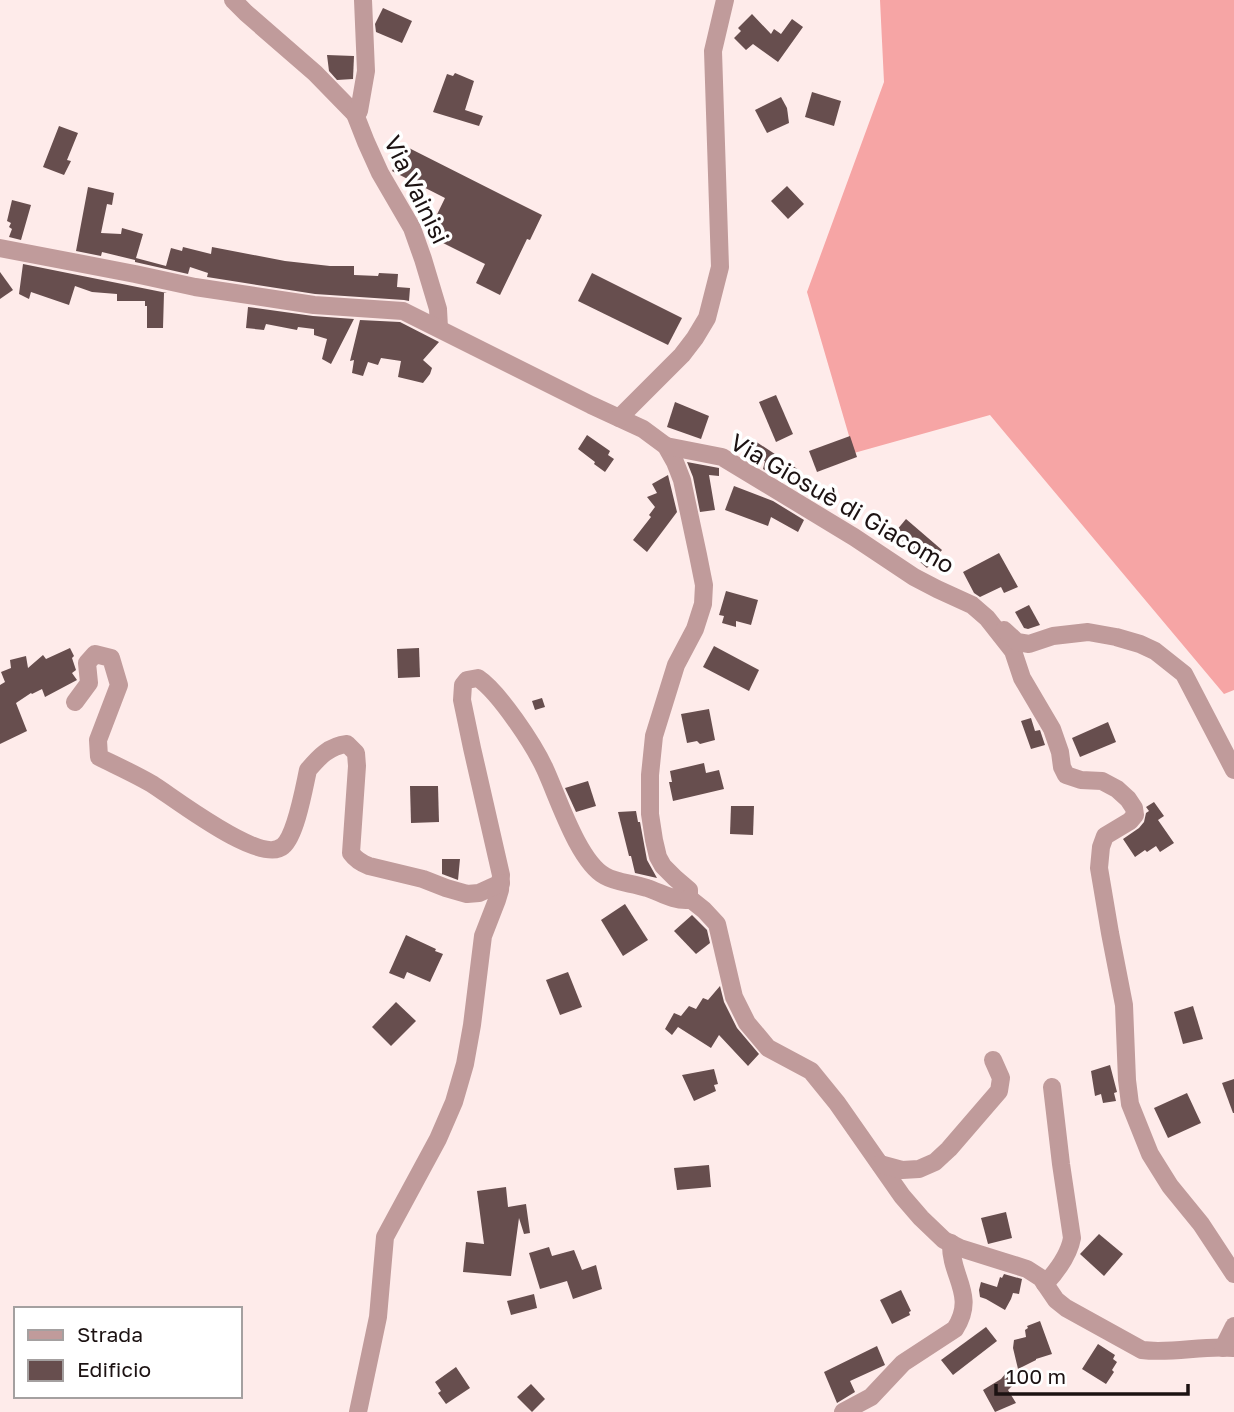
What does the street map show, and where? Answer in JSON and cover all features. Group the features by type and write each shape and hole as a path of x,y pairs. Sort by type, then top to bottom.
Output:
{"street":[{"name":"Via Vainisi","path":"233,0 315,73 355,114 380,173 412,228 438,309 439,328"},
{"path":"355,114 359,111 366,71 363,0"},
{"path":"619,418 682,355 708,318 720,267 713,51 725,0"},
{"path":"0,248 195,287 314,305 403,311 643,429 666,446 682,480 704,585 703,604 695,629 676,665 654,736 650,814 658,857 670,873 689,890 689,898"},
{"name":"Via Giosuè di Giacomo","path":"666,446 722,457 854,537 914,577 972,605 987,618 1013,651 1022,678 1046,715 1056,738 1066,775 1081,780 1102,781 1117,789 1134,807 1135,815 1130,821 1105,836 1101,847 1100,868 1124,1005 1130,1104 1150,1154 1234,1274"},
{"name":"Via Giosuè di Giacomo","path":"987,618 997,623 1017,642 1029,644 1053,636 1088,632 1116,637 1155,651 1184,674 1234,769"},
{"path":"75,702 89,683 87,663 95,653 111,658 119,685 97,740 100,757 151,783 203,820 251,846 276,850 283,846 290,836 308,770 326,751 347,744 356,753 357,766 351,852 355,858 362,864 423,879 467,894 479,893 501,883"},
{"path":"358,1412 378,1317 386,1237 438,1139 454,1102 472,1026 483,936 501,883 462,700 463,685 467,680 478,678 490,688 530,743 543,765 575,840 593,865 612,879 638,885 675,899 689,898"},
{"path":"689,898 717,924 734,997 747,1023 768,1048 811,1071 837,1103 902,1196 944,1240 960,1248 1027,1269 1041,1278 1056,1300 1066,1308 1142,1350 1154,1352 1228,1348 1234,1326"},
{"path":"880,1164 902,1170 919,1169 935,1163 999,1091 1001,1078 993,1060"},
{"path":"1045,1284 1055,1274 1072,1238 1052,1087"},
{"path":"843,1412 871,1397 903,1363 955,1329 960,1321 964,1294 950,1258 951,1243"}],"shaded area":[{"path":"880,0 1234,0 1234,690 1224,694 990,415 854,453 807,292 884,82"}],"building":[{"path":"383,8 412,21 402,43 376,32 375,24"},
{"path":"752,14 771,34 774,29 781,34 792,19 803,27 778,62 753,44 746,50 734,38 741,31 738,28"},
{"path":"327,55 354,56 353,79 337,80 329,71"},
{"path":"455,73 474,81 465,110 483,116 479,126 433,112 447,74 453,76"},
{"path":"812,92 841,101 834,126 805,117"},
{"path":"781,97 787,108 789,123 767,133 755,110"},
{"path":"59,126 78,133 67,160 71,161 64,175 43,167"},
{"path":"405,146 542,215 530,240 527,239 500,295 476,283 485,264 427,235 445,198 392,171"},
{"path":"787,186 804,204 788,219 771,201"},
{"path":"88,187 114,193 112,205 107,204 101,233 121,234 122,228 143,234 136,258 166,266 171,248 182,251 183,247 211,254 212,247 285,261 354,266 354,275 398,274 397,287 410,288 409,301 315,294 207,277 208,273 190,267 188,274 102,252 101,256 76,251"},
{"path":"12,200 31,205 21,240 9,237 12,229 9,227 11,223 7,221"},
{"path":"23,264 167,293 164,293 163,328 147,328 145,301 117,301 117,294 92,292 75,286 69,305 31,292 29,299 19,294"},
{"path":"0,272 13,290 0,299"},
{"path":"592,273 682,318 668,345 578,301"},
{"path":"248,307 354,319 331,364 322,359 327,339 314,335 314,329 298,327 297,330 266,324 264,330 246,328"},
{"path":"360,320 400,322 439,342 423,360 432,368 423,383 398,377 401,361 381,358 378,365 368,362 363,376 352,373 354,360 350,361"},
{"path":"776,395 793,434 776,442 759,402"},
{"path":"675,402 709,416 701,439 667,427"},
{"path":"587,435 610,451 608,455 614,459 605,472 578,449"},
{"path":"850,436 857,457 817,472 809,451"},
{"path":"755,441 799,470 791,482 763,469 765,461 747,455"},
{"path":"687,462 719,468 719,476 709,475 715,510 700,512"},
{"path":"668,475 677,512 647,552 633,540 651,517 649,515 655,507 647,497 657,493 652,484"},
{"path":"734,486 773,501 804,520 798,532 771,517 768,526 725,510"},
{"path":"906,519 942,550 927,568 891,537"},
{"path":"999,553 1018,587 1004,593 1001,587 980,597 974,593 963,572"},
{"path":"726,591 758,600 751,625 736,621 736,627 722,623 724,616 719,615"},
{"path":"1029,605 1040,625 1028,629 1024,628 1015,612"},
{"path":"714,646 759,670 749,691 703,667"},
{"path":"70,648 76,670 72,673 77,680 45,697 42,689 16,703 27,731 0,744 0,685 5,682 1,672 11,668 10,660 26,656 28,668 43,655 46,659"},
{"path":"419,648 420,677 398,678 397,649"},
{"path":"542,698 545,707 535,710 532,701"},
{"path":"709,709 715,740 700,744 697,741 687,743 681,714"},
{"path":"1031,718 1035,731 1040,730 1045,745 1031,749 1021,721"},
{"path":"1108,722 1116,742 1080,757 1072,738"},
{"path":"704,763 706,773 719,770 724,789 673,801 670,771"},
{"path":"588,781 596,806 576,812 565,788"},
{"path":"410,786 438,786 439,822 411,823"},
{"path":"1154,802 1164,816 1158,820 1174,843 1160,852 1156,846 1135,857 1123,839 1139,828 1149,811 1146,807"},
{"path":"731,806 754,806 753,835 730,834"},
{"path":"636,811 647,860 657,878 635,873 629,856 618,812"},
{"path":"442,859 460,859 458,880 442,874"},
{"path":"625,904 648,940 623,956 601,920"},
{"path":"692,915 707,930 710,943 696,954 674,931"},
{"path":"406,935 443,954 430,982 407,972 404,979 389,973"},
{"path":"568,972 582,1007 560,1015 546,980"},
{"path":"720,986 724,1002 737,1028 759,1054 748,1066 719,1035 711,1048 678,1027 672,1035 665,1029 674,1013 681,1016 689,1006 696,1009 703,998 708,1000"},
{"path":"396,1002 416,1021 391,1046 372,1027"},
{"path":"1193,1006 1203,1039 1183,1044 1174,1012"},
{"path":"1110,1065 1117,1092 1114,1093 1116,1101 1103,1103 1101,1094 1095,1096 1091,1071"},
{"path":"714,1069 718,1084 714,1085 716,1091 694,1101 682,1075"},
{"path":"1234,1079 1234,1113 1233,1113 1222,1083"},
{"path":"1187,1093 1201,1123 1168,1138 1154,1108"},
{"path":"709,1165 711,1187 677,1190 674,1168"},
{"path":"506,1187 508,1207 526,1204 530,1233 524,1234 519,1218 511,1276 463,1272 466,1242 484,1244 477,1191"},
{"path":"1006,1212 1012,1238 988,1244 981,1218"},
{"path":"1099,1234 1123,1254 1104,1276 1080,1254"},
{"path":"549,1247 552,1256 574,1250 582,1270 596,1265 602,1289 573,1299 567,1281 540,1289 529,1253"},
{"path":"1004,1274 1022,1279 1019,1294 1013,1293 1005,1310 980,1297 979,1290 981,1282 997,1287"},
{"path":"901,1290 911,1311 910,1315 892,1324 880,1300"},
{"path":"534,1294 537,1308 511,1315 507,1301"},
{"path":"1040,1321 1052,1354 1018,1369 1014,1340 1026,1337 1027,1326"},
{"path":"986,1327 997,1341 953,1375 941,1360"},
{"path":"1098,1344 1115,1355 1113,1359 1117,1362 1106,1384 1082,1369"},
{"path":"877,1346 885,1365 850,1381 855,1392 837,1403 824,1372"},
{"path":"456,1367 470,1388 446,1404 438,1393 441,1391 435,1382"},
{"path":"1006,1373 1012,1386 1008,1390 1016,1403 995,1412 983,1390"},
{"path":"531,1384 545,1399 532,1412 517,1397"}]}
